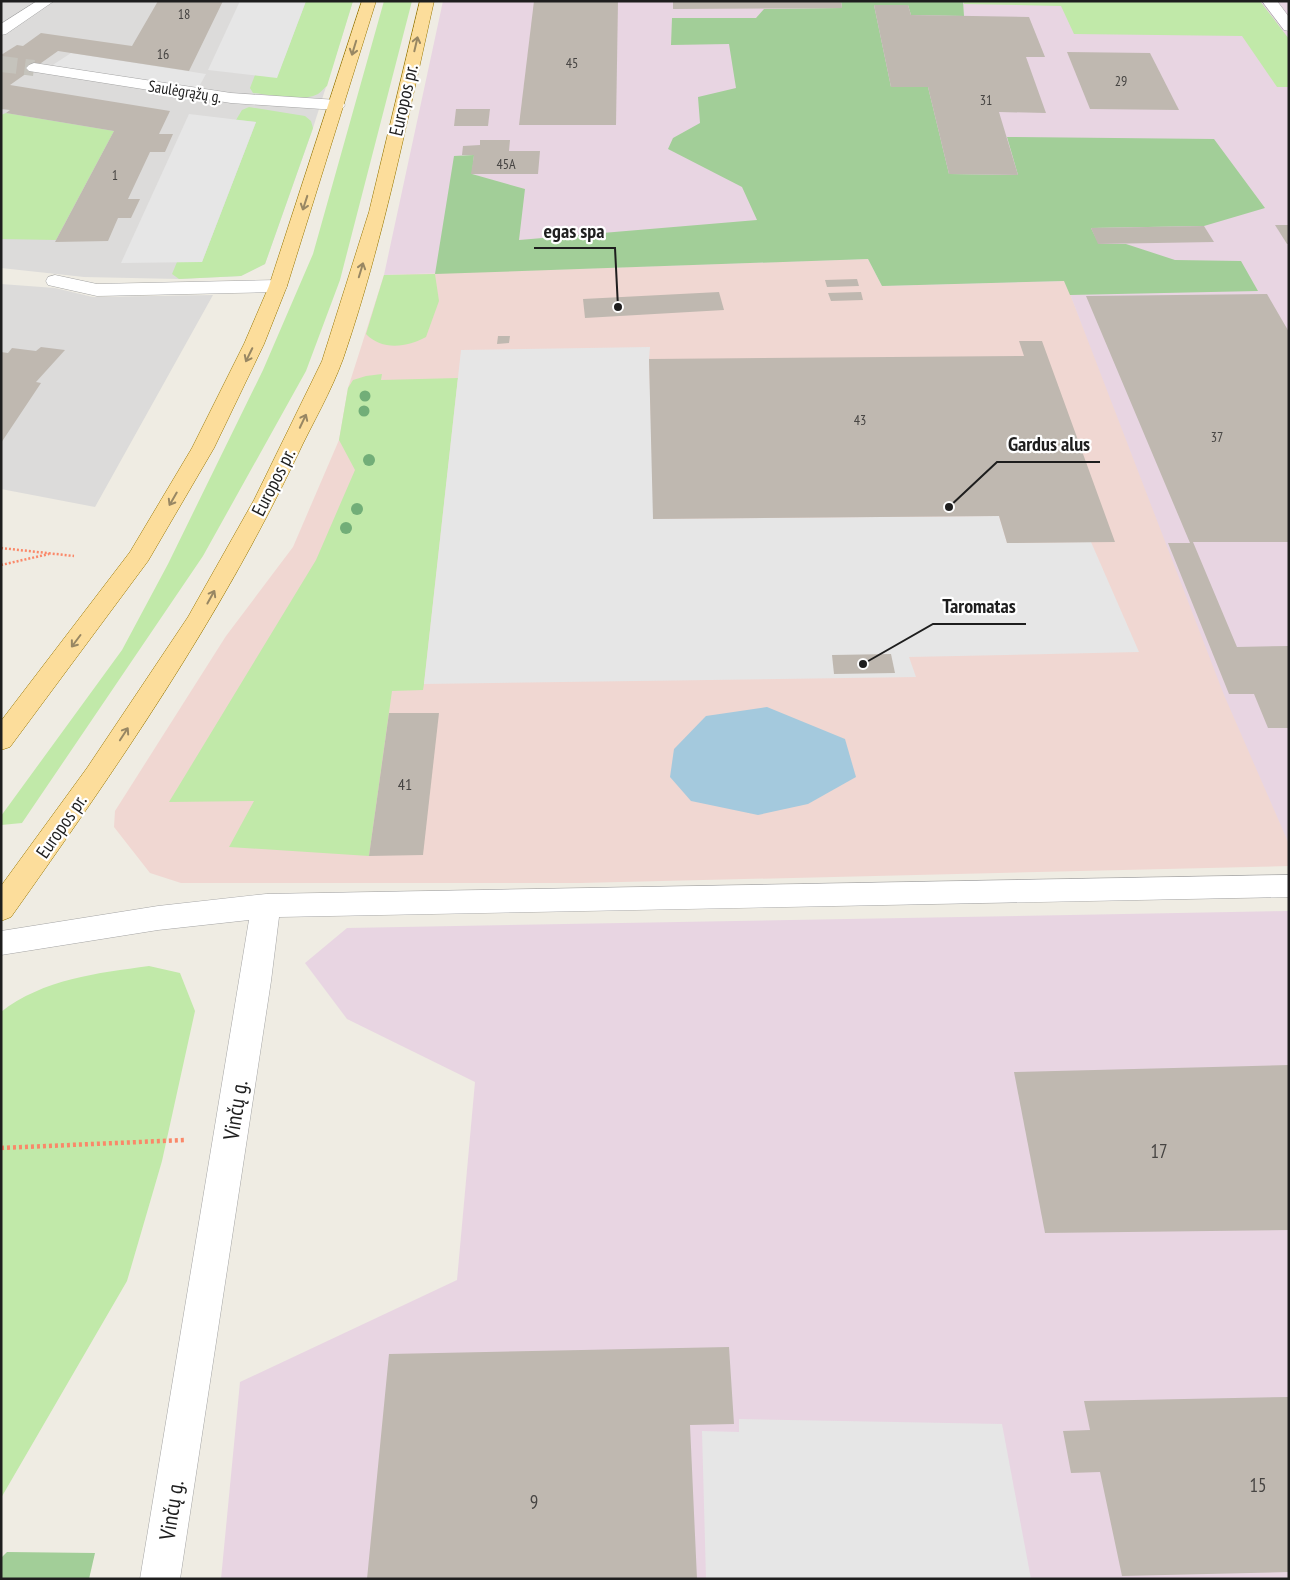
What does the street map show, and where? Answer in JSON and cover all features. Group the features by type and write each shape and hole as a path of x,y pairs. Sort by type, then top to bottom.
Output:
{"main road":[{"path":"1,740 140,556 203,448 254,344 278,286 337,105 368,1"},
{"name":"Europos pr.","path":"1,908 97,775 199,619 265,500 332,360 378,212 426,1"}],"street":[{"path":"1,31 47,1"},
{"path":"1269,1 1289,27"},
{"name":"Saulėgrąžų g.","path":"34,68 231,98 337,105"},
{"path":"56,281 98,290 278,286"},
{"path":"1,943 158,918 266,906 1289,886"},
{"name":"Vinčų g.","path":"160,1579 256,981 266,906"}],"path":[{"path":"1,548 74,556"},
{"path":"1,565 52,553"},
{"path":"1,1148 230,1138"}],"shaded area":[{"path":"1,1 353,1 313,128 265,264 241,276 179,279 84,277 1,268"},
{"path":"240,1 306,1 277,78 208,70"},
{"path":"443,1 1289,1 1289,844 1224,695 1065,281 882,286 868,259 384,275"},
{"path":"71,53 206,74 196,92 45,70"},
{"path":"189,114 256,122 202,262 121,263"},
{"path":"868,259 882,286 1065,281 1289,844 1289,866 580,883 181,883 150,873 114,827 115,811 226,636 293,547 339,440 348,388 384,275"},
{"path":"1,284 55,288 93,297 213,295 95,507 1,489"},
{"path":"650,347 654,519 999,516 1007,543 1091,542 1139,652 909,657 916,677 424,684 461,350"},
{"path":"1289,911 1289,1579 221,1579 240,1382 457,1280 475,1082 347,1019 305,963 347,928"},
{"path":"739,1419 1002,1424 1031,1579 706,1579 702,1431 739,1432"}],"green space":[{"path":"306,1 353,1 327,86 318,94 303,98 286,98 253,93 250,88 255,75 277,77"},
{"path":"384,1 412,1 340,280 306,371 203,556 22,823 1,825 1,816 122,650 168,564 263,370 313,254"},
{"path":"841,1 963,1 964,16 911,15 908,5 874,5 891,87 928,87 949,174 1018,175 1007,137 1214,139 1265,208 1204,226 1091,228 1099,244 1126,244 1175,260 1241,261 1258,291 1070,295 1064,281 882,286 868,259 435,274 454,156 474,155 472,174 525,189 519,240 757,220 742,187 668,149 673,138 700,123 698,97 736,88 729,44 671,45 672,18 756,18 764,9 842,8"},
{"path":"963,1 1260,1 1289,39 1289,87 1277,87 1242,36 1074,34 1061,6 964,4"},
{"path":"249,107 305,116 311,121 313,128 265,264 241,276 179,279 172,274 177,262 202,262 256,122 236,120 242,110"},
{"path":"6,113 114,131 56,240 1,239 1,115"},
{"path":"435,274 439,301 426,337 411,343 395,346 380,343 366,334 384,275"},
{"path":"382,374 381,380 458,378 423,690 392,691 369,856 229,847 254,801 169,802 316,560 355,470 339,440 348,388 353,380"},
{"path":"149,966 180,973 195,1011 162,1161 127,1281 1,1498 1,1012 35,992 72,979"},
{"path":"7,1552 95,1553 89,1579 1,1579 1,1558"}],"water":[{"path":"767,707 845,739 856,777 808,804 758,815 691,801 670,777 674,749 706,716"}],"building":[{"path":"158,1 223,1 189,71 58,51 10,85 170,111 159,134 173,134 165,152 150,152 128,199 140,199 131,218 118,218 108,241 55,242 114,131 6,113 10,110 1,109 1,55 17,45 23,46 41,33 132,46"},
{"path":"534,1 618,1 616,125 519,125"},
{"path":"673,1 841,1 842,8 673,9"},
{"path":"874,5 908,5 911,15 1029,17 1045,57 1026,57 1046,113 999,112 1018,175 949,174 928,87 891,87"},
{"path":"1067,52 1150,53 1179,110 1090,109"},
{"path":"456,109 490,109 488,126 454,126"},
{"path":"480,140 510,140 509,151 540,151 538,174 471,174 474,155 462,155 463,146 480,145"},
{"path":"1275,225 1289,225 1289,244 1287,244"},
{"path":"1204,226 1214,242 1098,244 1091,228"},
{"path":"857,279 859,286 827,287 825,280"},
{"path":"719,292 724,310 585,318 583,299"},
{"path":"861,292 863,300 831,301 828,293"},
{"path":"1267,294 1289,332 1289,542 1193,542 1237,647 1289,646 1289,728 1268,728 1254,694 1229,694 1168,543 1190,543 1086,296"},
{"path":"498,336 510,336 509,343 497,344"},
{"path":"1019,341 1042,341 1115,542 1007,543 999,516 653,519 649,359 1024,356"},
{"path":"41,347 65,350 36,382 41,383 1,443 1,352 8,353 12,348 36,351"},
{"path":"891,654 895,673 834,674 832,655"},
{"path":"389,713 439,713 423,855 369,856"},
{"path":"1289,1065 1289,1230 1045,1233 1014,1072"},
{"path":"729,1347 734,1424 690,1425 697,1579 367,1579 389,1354"},
{"path":"1289,1397 1289,1572 1122,1576 1100,1472 1071,1473 1063,1431 1090,1430 1084,1401"}],"tunnel":[{"path":"1,64 34,68"}],"place":[{"name":"egas spa","path":"618,307"},
{"name":"Gardus alus","path":"949,507"},
{"name":"Taromatas","path":"863,664"}]}
